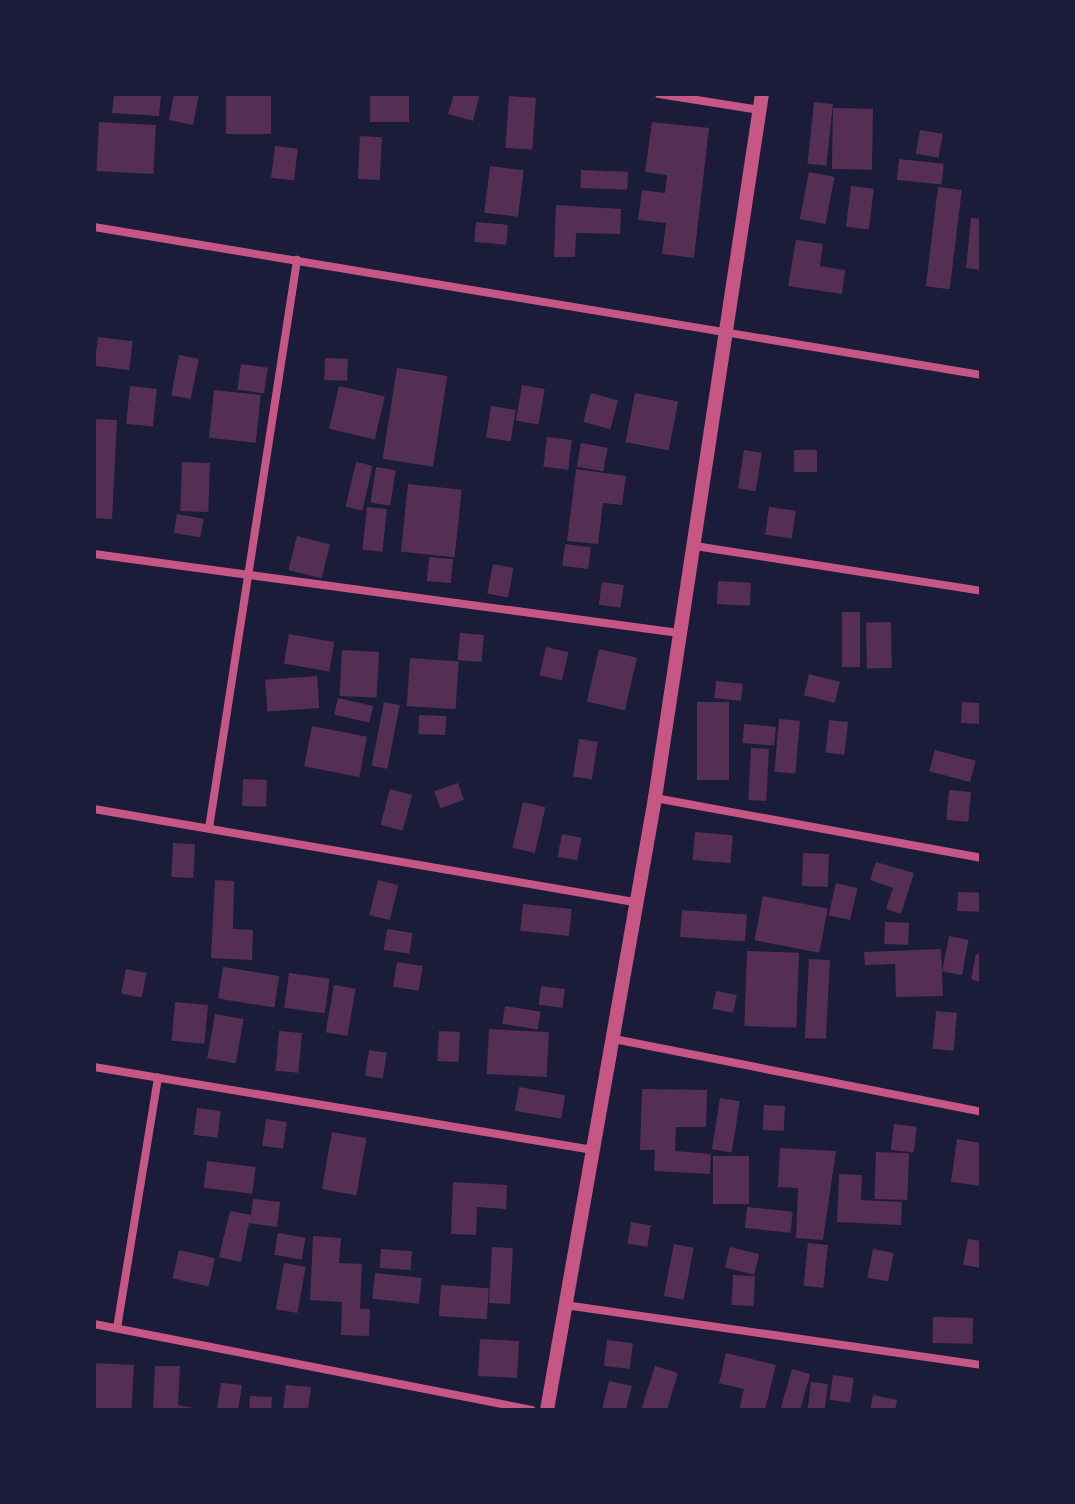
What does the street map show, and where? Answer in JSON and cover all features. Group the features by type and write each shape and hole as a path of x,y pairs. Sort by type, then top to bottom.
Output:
{"street":[{"path":"659,94 760,110"},
{"path":"547,1410 614,1039 634,902 655,798 762,94"},
{"path":"94,227 981,375"},
{"path":"209,828 250,580 297,260"},
{"path":"695,546 981,591"},
{"path":"94,554 250,580 679,633"},
{"path":"655,798 981,858"},
{"path":"94,809 634,902"},
{"path":"614,1039 981,1112"},
{"path":"94,1067 593,1150"},
{"path":"117,1328 158,1077"},
{"path":"565,1305 981,1365"},
{"path":"94,1324 532,1410"}],"building":[{"path":"114,94 161,94 159,116 112,113"},
{"path":"174,94 199,94 193,125 169,120"},
{"path":"226,94 271,94 271,134 226,134"},
{"path":"370,94 409,94 409,122 370,122"},
{"path":"454,94 480,94 473,121 448,114"},
{"path":"509,96 536,98 532,150 505,148"},
{"path":"814,102 833,104 826,166 808,164"},
{"path":"833,108 873,109 872,170 832,169"},
{"path":"99,122 156,125 153,174 96,171"},
{"path":"652,122 709,128 694,258 662,254 666,223 638,220 642,190 665,193 667,175 645,172"},
{"path":"920,130 943,134 938,158 916,154"},
{"path":"360,136 382,137 380,180 358,179"},
{"path":"275,146 298,149 294,181 271,178"},
{"path":"899,159 944,164 942,185 897,180"},
{"path":"490,166 524,170 518,217 484,213"},
{"path":"581,170 628,172 627,190 580,188"},
{"path":"809,172 835,177 825,224 800,219"},
{"path":"851,186 874,189 869,229 846,227"},
{"path":"938,187 962,190 950,289 926,286"},
{"path":"556,205 621,209 620,234 576,233 575,257 554,257"},
{"path":"971,218 981,219 981,270 966,268"},
{"path":"476,222 508,225 506,245 474,242"},
{"path":"796,240 823,244 820,266 845,270 842,294 788,286"},
{"path":"98,337 133,341 129,370 94,366"},
{"path":"179,355 199,359 191,399 171,395"},
{"path":"325,358 348,359 347,381 324,380"},
{"path":"241,364 268,368 264,394 237,390"},
{"path":"397,368 447,376 433,467 383,459"},
{"path":"522,385 545,389 538,424 516,420"},
{"path":"130,386 157,389 153,427 126,424"},
{"path":"339,386 385,397 375,439 329,429"},
{"path":"214,390 261,395 256,443 209,438"},
{"path":"591,393 618,400 610,429 583,422"},
{"path":"635,393 678,401 669,450 625,442"},
{"path":"491,406 516,410 511,442 486,438"},
{"path":"94,419 117,420 112,519 94,518"},
{"path":"547,437 572,440 568,470 543,467"},
{"path":"581,443 608,448 603,471 577,467"},
{"path":"744,450 762,453 756,491 738,489"},
{"path":"794,450 817,450 817,472 794,472"},
{"path":"182,462 210,463 208,512 180,511"},
{"path":"356,462 373,466 362,511 346,507"},
{"path":"376,467 396,470 390,506 370,503"},
{"path":"576,469 626,476 622,505 603,503 598,544 567,541"},
{"path":"408,484 462,490 455,557 401,552"},
{"path":"367,507 387,509 382,552 363,550"},
{"path":"769,507 796,511 792,538 765,535"},
{"path":"177,514 204,519 200,537 174,533"},
{"path":"297,536 330,544 322,578 289,570"},
{"path":"565,544 591,547 588,569 562,566"},
{"path":"429,557 453,559 451,583 427,581"},
{"path":"493,564 514,568 508,597 487,593"},
{"path":"718,581 751,583 750,606 717,604"},
{"path":"602,582 624,585 621,608 599,605"},
{"path":"842,612 860,612 860,667 842,667"},
{"path":"866,622 891,622 892,668 867,668"},
{"path":"460,633 484,635 482,662 458,660"},
{"path":"289,634 334,642 329,672 284,664"},
{"path":"546,647 568,652 562,680 539,675"},
{"path":"599,649 637,658 625,710 587,702"},
{"path":"342,650 379,652 377,698 340,696"},
{"path":"410,658 459,661 456,709 407,706"},
{"path":"809,674 840,682 835,703 804,695"},
{"path":"317,676 319,708 267,712 265,680"},
{"path":"716,681 743,684 741,701 714,698"},
{"path":"338,698 373,706 369,723 334,715"},
{"path":"384,702 400,705 387,769 372,766"},
{"path":"697,702 729,702 729,780 697,780"},
{"path":"962,702 981,703 980,724 961,723"},
{"path":"419,715 446,716 445,735 418,734"},
{"path":"779,719 800,721 795,774 774,772"},
{"path":"829,720 848,722 844,755 826,753"},
{"path":"744,724 776,727 774,746 742,743"},
{"path":"312,726 367,737 359,777 304,766"},
{"path":"579,739 598,742 592,780 573,777"},
{"path":"751,748 769,749 766,801 748,800"},
{"path":"935,750 976,761 970,782 929,771"},
{"path":"243,779 267,780 266,807 242,806"},
{"path":"458,783 464,800 440,808 434,791"},
{"path":"390,789 412,795 403,831 380,825"},
{"path":"949,790 971,792 968,822 946,820"},
{"path":"523,802 545,807 535,853 512,848"},
{"path":"695,832 733,835 730,863 693,860"},
{"path":"562,834 582,838 577,860 558,857"},
{"path":"173,843 195,844 193,878 171,877"},
{"path":"803,853 829,854 828,887 802,886"},
{"path":"876,862 914,873 901,914 886,909 893,888 870,880"},
{"path":"215,880 234,881 233,929 253,930 252,960 211,958"},
{"path":"378,880 398,885 390,920 369,915"},
{"path":"836,883 857,888 850,920 829,915"},
{"path":"958,892 981,893 980,912 957,911"},
{"path":"763,896 828,909 819,953 754,940"},
{"path":"523,904 572,909 569,936 520,931"},
{"path":"682,910 747,915 745,941 680,937"},
{"path":"885,922 909,923 908,945 884,944"},
{"path":"387,929 413,933 409,954 384,950"},
{"path":"949,936 969,940 962,975 942,971"},
{"path":"941,949 943,996 896,997 895,964 865,965 864,952"},
{"path":"747,951 799,953 796,1028 744,1026"},
{"path":"976,954 981,955 981,982 971,979"},
{"path":"809,959 830,960 826,1039 805,1038"},
{"path":"397,962 423,966 419,991 393,987"},
{"path":"223,967 279,976 274,1008 218,999"},
{"path":"126,969 147,973 142,998 121,994"},
{"path":"289,973 330,979 325,1013 284,1008"},
{"path":"334,985 356,989 347,1036 326,1032"},
{"path":"541,986 565,989 563,1008 539,1005"},
{"path":"716,991 737,995 733,1013 713,1009"},
{"path":"175,1002 208,1005 204,1044 172,1041"},
{"path":"505,1006 541,1012 538,1029 502,1024"},
{"path":"936,1011 957,1013 954,1051 933,1049"},
{"path":"215,1014 244,1019 236,1063 207,1058"},
{"path":"489,1029 549,1032 547,1077 487,1074"},
{"path":"279,1031 302,1033 298,1073 276,1071"},
{"path":"439,1031 460,1032 458,1062 437,1061"},
{"path":"369,1050 387,1053 383,1078 365,1076"},
{"path":"519,1087 565,1095 561,1119 515,1111"},
{"path":"642,1089 707,1090 706,1127 676,1127 675,1151 711,1154 710,1174 654,1171 655,1150 640,1150"},
{"path":"720,1098 740,1101 732,1152 712,1149"},
{"path":"764,1105 785,1106 784,1131 763,1130"},
{"path":"197,1108 221,1111 218,1138 194,1135"},
{"path":"266,1119 287,1122 283,1149 262,1146"},
{"path":"894,1124 917,1127 914,1153 891,1150"},
{"path":"332,1132 366,1138 356,1195 322,1189"},
{"path":"957,1139 981,1143 981,1186 951,1182"},
{"path":"780,1148 836,1151 823,1240 796,1238 798,1188 778,1187"},
{"path":"876,1152 909,1153 907,1200 874,1199"},
{"path":"713,1156 749,1156 749,1204 713,1204"},
{"path":"207,1161 256,1167 252,1194 204,1188"},
{"path":"839,1174 862,1175 861,1200 902,1202 901,1225 837,1222"},
{"path":"453,1182 507,1185 506,1209 477,1207 476,1235 451,1234"},
{"path":"253,1199 280,1202 277,1227 249,1223 241,1262 219,1257 230,1211 251,1215"},
{"path":"747,1207 793,1212 791,1233 745,1228"},
{"path":"631,1222 651,1225 647,1247 628,1244"},
{"path":"278,1233 306,1238 302,1260 274,1255"},
{"path":"313,1236 341,1238 339,1263 362,1264 360,1309 370,1309 369,1336 341,1335 342,1302 310,1300"},
{"path":"968,1239 981,1241 981,1268 963,1265"},
{"path":"808,1243 828,1245 823,1288 804,1286"},
{"path":"674,1244 694,1248 684,1300 664,1296"},
{"path":"492,1247 513,1248 510,1304 489,1303"},
{"path":"730,1247 759,1254 754,1275 725,1267"},
{"path":"381,1249 412,1251 411,1270 380,1268"},
{"path":"873,1249 894,1253 888,1281 867,1277"},
{"path":"179,1250 215,1258 209,1287 172,1278"},
{"path":"284,1263 306,1267 298,1313 276,1309"},
{"path":"375,1273 422,1278 419,1304 372,1299"},
{"path":"733,1275 755,1276 753,1306 731,1305"},
{"path":"441,1285 489,1288 487,1319 439,1316"},
{"path":"933,1317 973,1318 973,1344 933,1343"},
{"path":"480,1339 519,1341 517,1378 478,1376"},
{"path":"607,1340 633,1343 630,1369 604,1366"},
{"path":"726,1353 776,1365 765,1410 739,1410 744,1389 719,1383"},
{"path":"94,1363 134,1365 132,1410 94,1410"},
{"path":"155,1366 180,1366 178,1405 207,1410 153,1410"},
{"path":"655,1366 678,1373 667,1410 641,1410"},
{"path":"792,1369 810,1374 800,1410 780,1409"},
{"path":"833,1375 854,1378 850,1403 830,1400"},
{"path":"609,1381 632,1386 626,1410 602,1410"},
{"path":"811,1382 828,1384 825,1410 808,1410"},
{"path":"221,1383 242,1385 238,1410 217,1410"},
{"path":"286,1385 311,1387 308,1410 283,1410"},
{"path":"873,1395 897,1400 895,1410 870,1410"},
{"path":"250,1396 272,1397 271,1410 249,1410"}]}
